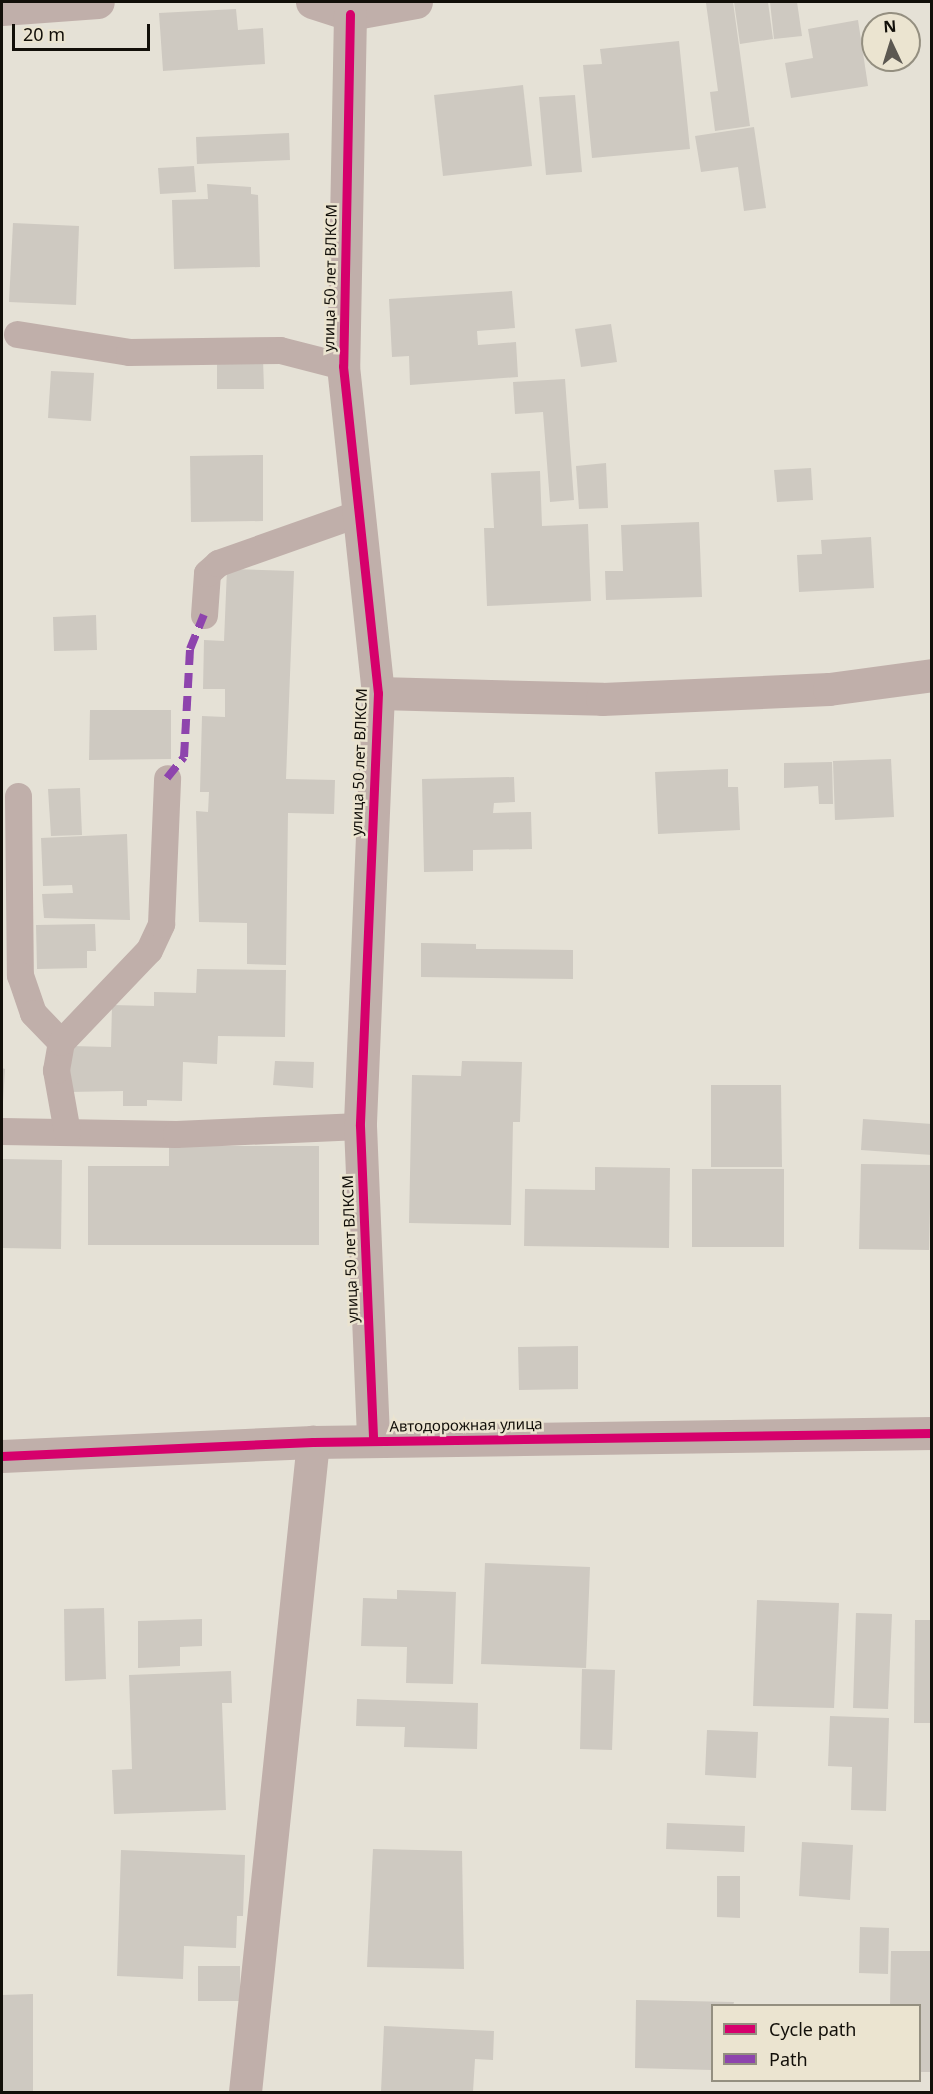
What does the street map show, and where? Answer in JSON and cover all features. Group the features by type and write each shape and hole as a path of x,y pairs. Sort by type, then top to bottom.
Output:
{"street":[{"path":"2,9 98,2"},
{"path":"312,2 350,14 416,2"},
{"name":"улица 50 лет ВЛКСМ","path":"350,14 343,366 378,693 360,1126 373,1441"},
{"name":"улица 50 лет ВЛКСМ","path":"378,693 602,699 829,689 932,675"},
{"name":"Автодорожная улица","path":"2,1456 373,1441 932,1433"},
{"path":"245,2092 313,1443"}],"lane":[{"path":"17,334 129,352 280,350 343,366"},
{"path":"204,615 207,573 218,563 359,513"},
{"path":"67,1132 56,1070 61,1042 149,950 161,924 167,778"},
{"path":"18,796 20,975 33,1013 61,1042"},
{"path":"2,1131 176,1134 360,1126"}],"building":[{"path":"733,2 750,126 715,131 710,92 718,91 706,3"},
{"path":"734,2 768,2 773,39 740,44"},
{"path":"770,2 797,2 802,36 774,39"},
{"path":"236,9 238,30 263,28 265,64 163,71 159,13"},
{"path":"858,20 861,40 861,72 866,72 868,86 791,98 785,63 813,58 808,29"},
{"path":"679,41 690,149 592,158 583,65 602,64 600,49"},
{"path":"523,85 532,166 443,176 434,95"},
{"path":"575,95 582,172 546,175 539,97"},
{"path":"754,127 766,208 744,211 738,167 701,172 695,136"},
{"path":"289,133 290,160 197,164 196,137"},
{"path":"194,166 196,192 160,194 158,168"},
{"path":"207,184 251,187 251,194 258,195 260,267 174,269 172,200 208,199"},
{"path":"13,223 79,226 76,305 9,302"},
{"path":"512,291 515,328 477,331 478,345 516,342 518,377 410,385 409,356 392,357 389,299"},
{"path":"611,324 617,362 581,367 575,329"},
{"path":"217,359 263,359 264,389 217,389"},
{"path":"51,371 94,373 91,421 48,418"},
{"path":"565,379 574,500 550,502 543,412 515,414 513,382"},
{"path":"263,455 263,521 191,522 190,456"},
{"path":"606,463 608,508 579,509 576,466"},
{"path":"811,468 813,500 777,502 774,470"},
{"path":"540,471 542,526 588,524 591,601 487,606 484,528 494,528 491,473"},
{"path":"699,522 702,597 606,600 605,571 623,571 621,525"},
{"path":"871,537 874,588 799,592 797,555 822,554 821,540"},
{"path":"227,569 294,571 286,779 335,780 334,814 288,813 286,965 247,964 247,923 199,922 196,811 208,812 209,792 200,792 202,716 225,717 225,689 203,689 204,640 224,641"},
{"path":"96,615 97,650 54,651 53,617"},
{"path":"90,710 171,710 171,759 89,760"},
{"path":"891,759 894,817 835,820 833,761"},
{"path":"832,762 833,804 819,804 818,786 784,788 784,763"},
{"path":"728,769 728,787 738,787 740,830 658,834 655,772"},
{"path":"514,777 515,802 494,803 493,813 531,812 532,849 473,850 473,871 424,872 422,779"},
{"path":"80,788 82,835 51,836 48,789"},
{"path":"127,834 130,920 44,918 42,894 73,893 72,885 43,886 41,838"},
{"path":"95,924 96,951 87,951 87,968 37,969 36,925"},
{"path":"421,943 476,944 476,949 573,950 573,979 421,977"},
{"path":"197,969 286,970 285,1037 218,1036 217,1064 183,1062 182,1101 147,1100 147,1106 123,1106 123,1091 69,1092 71,1046 111,1047 112,1005 154,1006 154,992 196,993"},
{"path":"275,1061 314,1062 313,1088 273,1085"},
{"path":"462,1061 522,1062 520,1122 513,1122 511,1225 409,1223 412,1075 461,1076"},
{"path":"2,1068 5,1069 3,1102 2,1102"},
{"path":"711,1085 781,1085 782,1167 711,1167"},
{"path":"863,1119 932,1124 932,1155 861,1150"},
{"path":"169,1146 319,1146 319,1245 88,1245 88,1166 169,1166"},
{"path":"2,1159 62,1160 61,1249 2,1248"},
{"path":"861,1164 931,1165 929,1250 859,1249"},
{"path":"595,1167 670,1168 669,1248 524,1246 525,1189 595,1190"},
{"path":"692,1169 784,1169 784,1247 692,1247"},
{"path":"578,1346 578,1389 519,1390 518,1347"},
{"path":"485,1563 590,1567 586,1668 481,1664"},
{"path":"397,1590 456,1592 453,1684 406,1683 407,1647 361,1646 363,1598 397,1599"},
{"path":"757,1600 839,1603 834,1708 753,1706"},
{"path":"104,1608 106,1679 65,1681 64,1609"},
{"path":"856,1613 892,1614 888,1709 853,1708"},
{"path":"202,1619 202,1646 180,1647 180,1666 138,1668 138,1621"},
{"path":"915,1620 932,1620 932,1723 914,1723"},
{"path":"582,1669 615,1670 612,1750 580,1749"},
{"path":"231,1671 232,1703 222,1703 226,1810 114,1814 112,1770 132,1769 129,1675"},
{"path":"357,1699 478,1703 477,1749 404,1747 405,1727 356,1726"},
{"path":"830,1716 889,1718 886,1811 851,1810 852,1767 828,1766"},
{"path":"707,1730 758,1732 756,1778 705,1775"},
{"path":"667,1823 745,1826 744,1852 666,1849"},
{"path":"802,1842 853,1845 850,1900 799,1896"},
{"path":"373,1849 462,1851 464,1969 367,1967"},
{"path":"121,1850 245,1855 243,1916 237,1916 236,1948 184,1946 183,1979 117,1976"},
{"path":"717,1876 740,1876 740,1918 717,1917"},
{"path":"860,1927 889,1928 888,1974 859,1973"},
{"path":"891,1951 932,1951 932,2072 921,2072 921,2004 890,2004"},
{"path":"198,1966 240,1966 240,2001 198,2001"},
{"path":"33,1994 33,2092 2,2092 2,1995"},
{"path":"636,2000 734,2002 734,2004 711,2004 711,2070 635,2068"},
{"path":"384,2026 494,2031 493,2060 475,2059 473,2092 381,2092"}],"marked path":[{"path":"167,778 184,757 190,649 204,615"}],"cycle path":[{"path":"350,14 343,366 378,693 360,1126 373,1441"},
{"path":"2,1456 313,1442 932,1433"}]}
